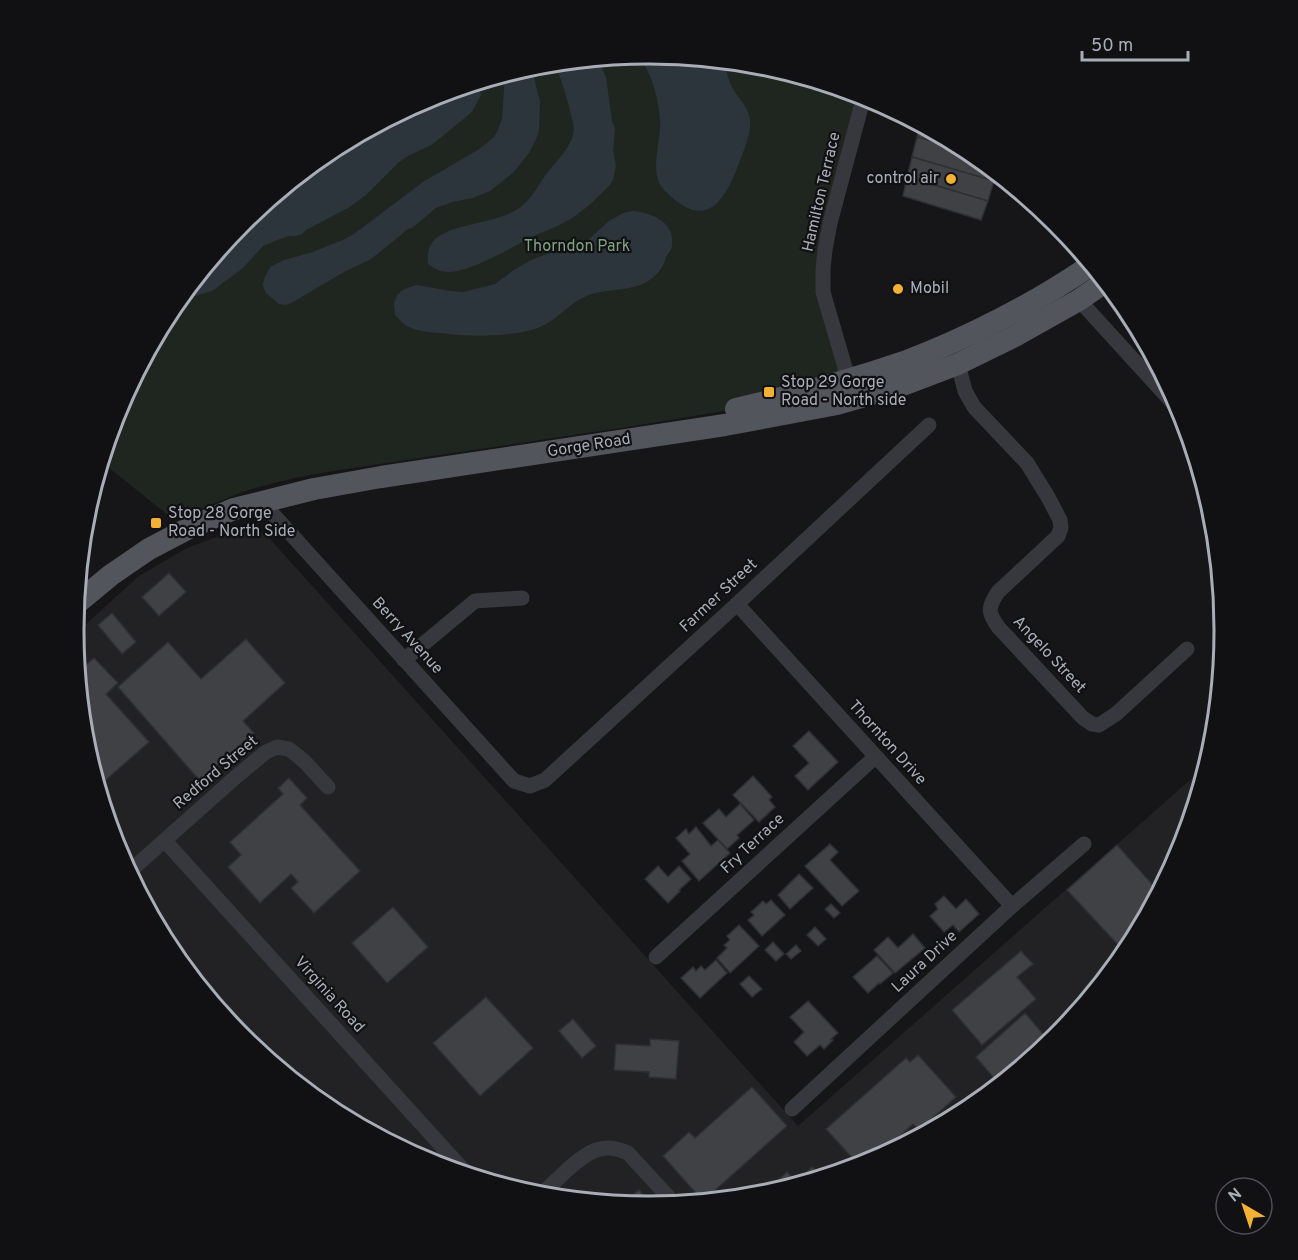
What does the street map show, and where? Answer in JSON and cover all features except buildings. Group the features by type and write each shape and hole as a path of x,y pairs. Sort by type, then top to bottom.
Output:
{"main road":[{"name":"Gorge Road","path":"85,596 149,549 191,527 234,509 314,489 381,477 725,425 837,405 852,389 905,361 963,337 1014,311 1084,269"},
{"name":"Gorge Road","path":"86,578 110,559 174,520 244,490 294,478 736,409 809,392 900,386 958,364 1015,336 1098,287"}],"street":[{"name":"Hamilton Terrace","path":"852,389 823,292 823,269 830,223 861,107"},
{"path":"1079,300 1160,389"},
{"name":"Angelo Street","path":"958,364 965,391 974,407 1027,463 1060,520 1061,528 1058,536 998,592 992,601 990,611 999,628 1083,718 1092,724 1099,725 1116,714 1186,649"},
{"name":"Farmer Street","path":"530,786 545,780 928,425"},
{"name":"Berry Avenue","path":"262,502 514,781 530,786"},
{"path":"404,660 475,601 522,598"},
{"name":"Thornton Drive","path":"736,604 1012,906"},
{"name":"Redford Street","path":"136,866 238,775 266,752 278,747 289,749 304,761 328,787"},
{"name":"Fry Terrace","path":"656,957 875,757"},
{"name":"Virginia Road","path":"165,841 455,1160"},
{"name":"Laura Drive","path":"792,1109 1012,906 1084,844"},
{"path":"549,1187 581,1157 609,1147 628,1153 667,1195"}],"shaded area":[{"path":"643,64 726,69 734,91 748,113 750,130 733,178 719,201 710,208 701,211 690,209 678,202 659,183 656,165 660,119 658,102"},
{"path":"601,67 606,77 615,128 613,151 616,166 610,185 587,207 567,221 481,263 449,272 438,270 428,264 428,254 435,239 463,226 507,215 522,206 531,196 565,150 573,135 573,122 558,72"},
{"path":"533,76 540,101 539,130 529,153 513,173 490,191 436,208 371,259 293,302 286,305 279,304 266,293 263,286 264,279 270,267 354,234 423,182 487,143 494,137 502,119 504,84"},
{"path":"480,91 481,95 472,112 431,145 399,162 366,195 302,234 289,236 263,246 243,268 212,291 192,297 249,230 305,181 366,140 399,123"},
{"path":"633,211 661,220 670,230 672,237 671,248 659,272 644,283 589,295 544,325 511,334 472,336 424,331 407,326 395,315 394,303 397,295 404,289 417,285 463,292 495,284 531,260 582,245 609,221 623,213"},
{"path":"252,524 270,539 798,1126 1195,775 1184,812 1156,880 1139,913 1098,974 1049,1030 1022,1055 993,1079 932,1120 899,1137 831,1165 759,1185 723,1191 649,1196 575,1191 539,1185 467,1165 399,1137 366,1120 305,1079 249,1030 224,1003 200,974 159,913 127,846 103,776 88,704 84,626 139,576 187,548"}],"green space":[{"name":"Thorndon Park","path":"649,64 723,69 795,84 861,107 823,269 848,380 736,409 294,478 245,491 174,520 108,467 142,380 159,347 200,286 249,230 305,181 366,140 433,108 503,84 575,69 612,66"}],"place":[{"name":"control air","path":"951,179"},
{"name":"Mobil","path":"898,289"},
{"name":"Stop 29 Gorge Road - North side","path":"769,392"},
{"name":"Stop 28 Gorge Road - North Side","path":"156,523"}]}
